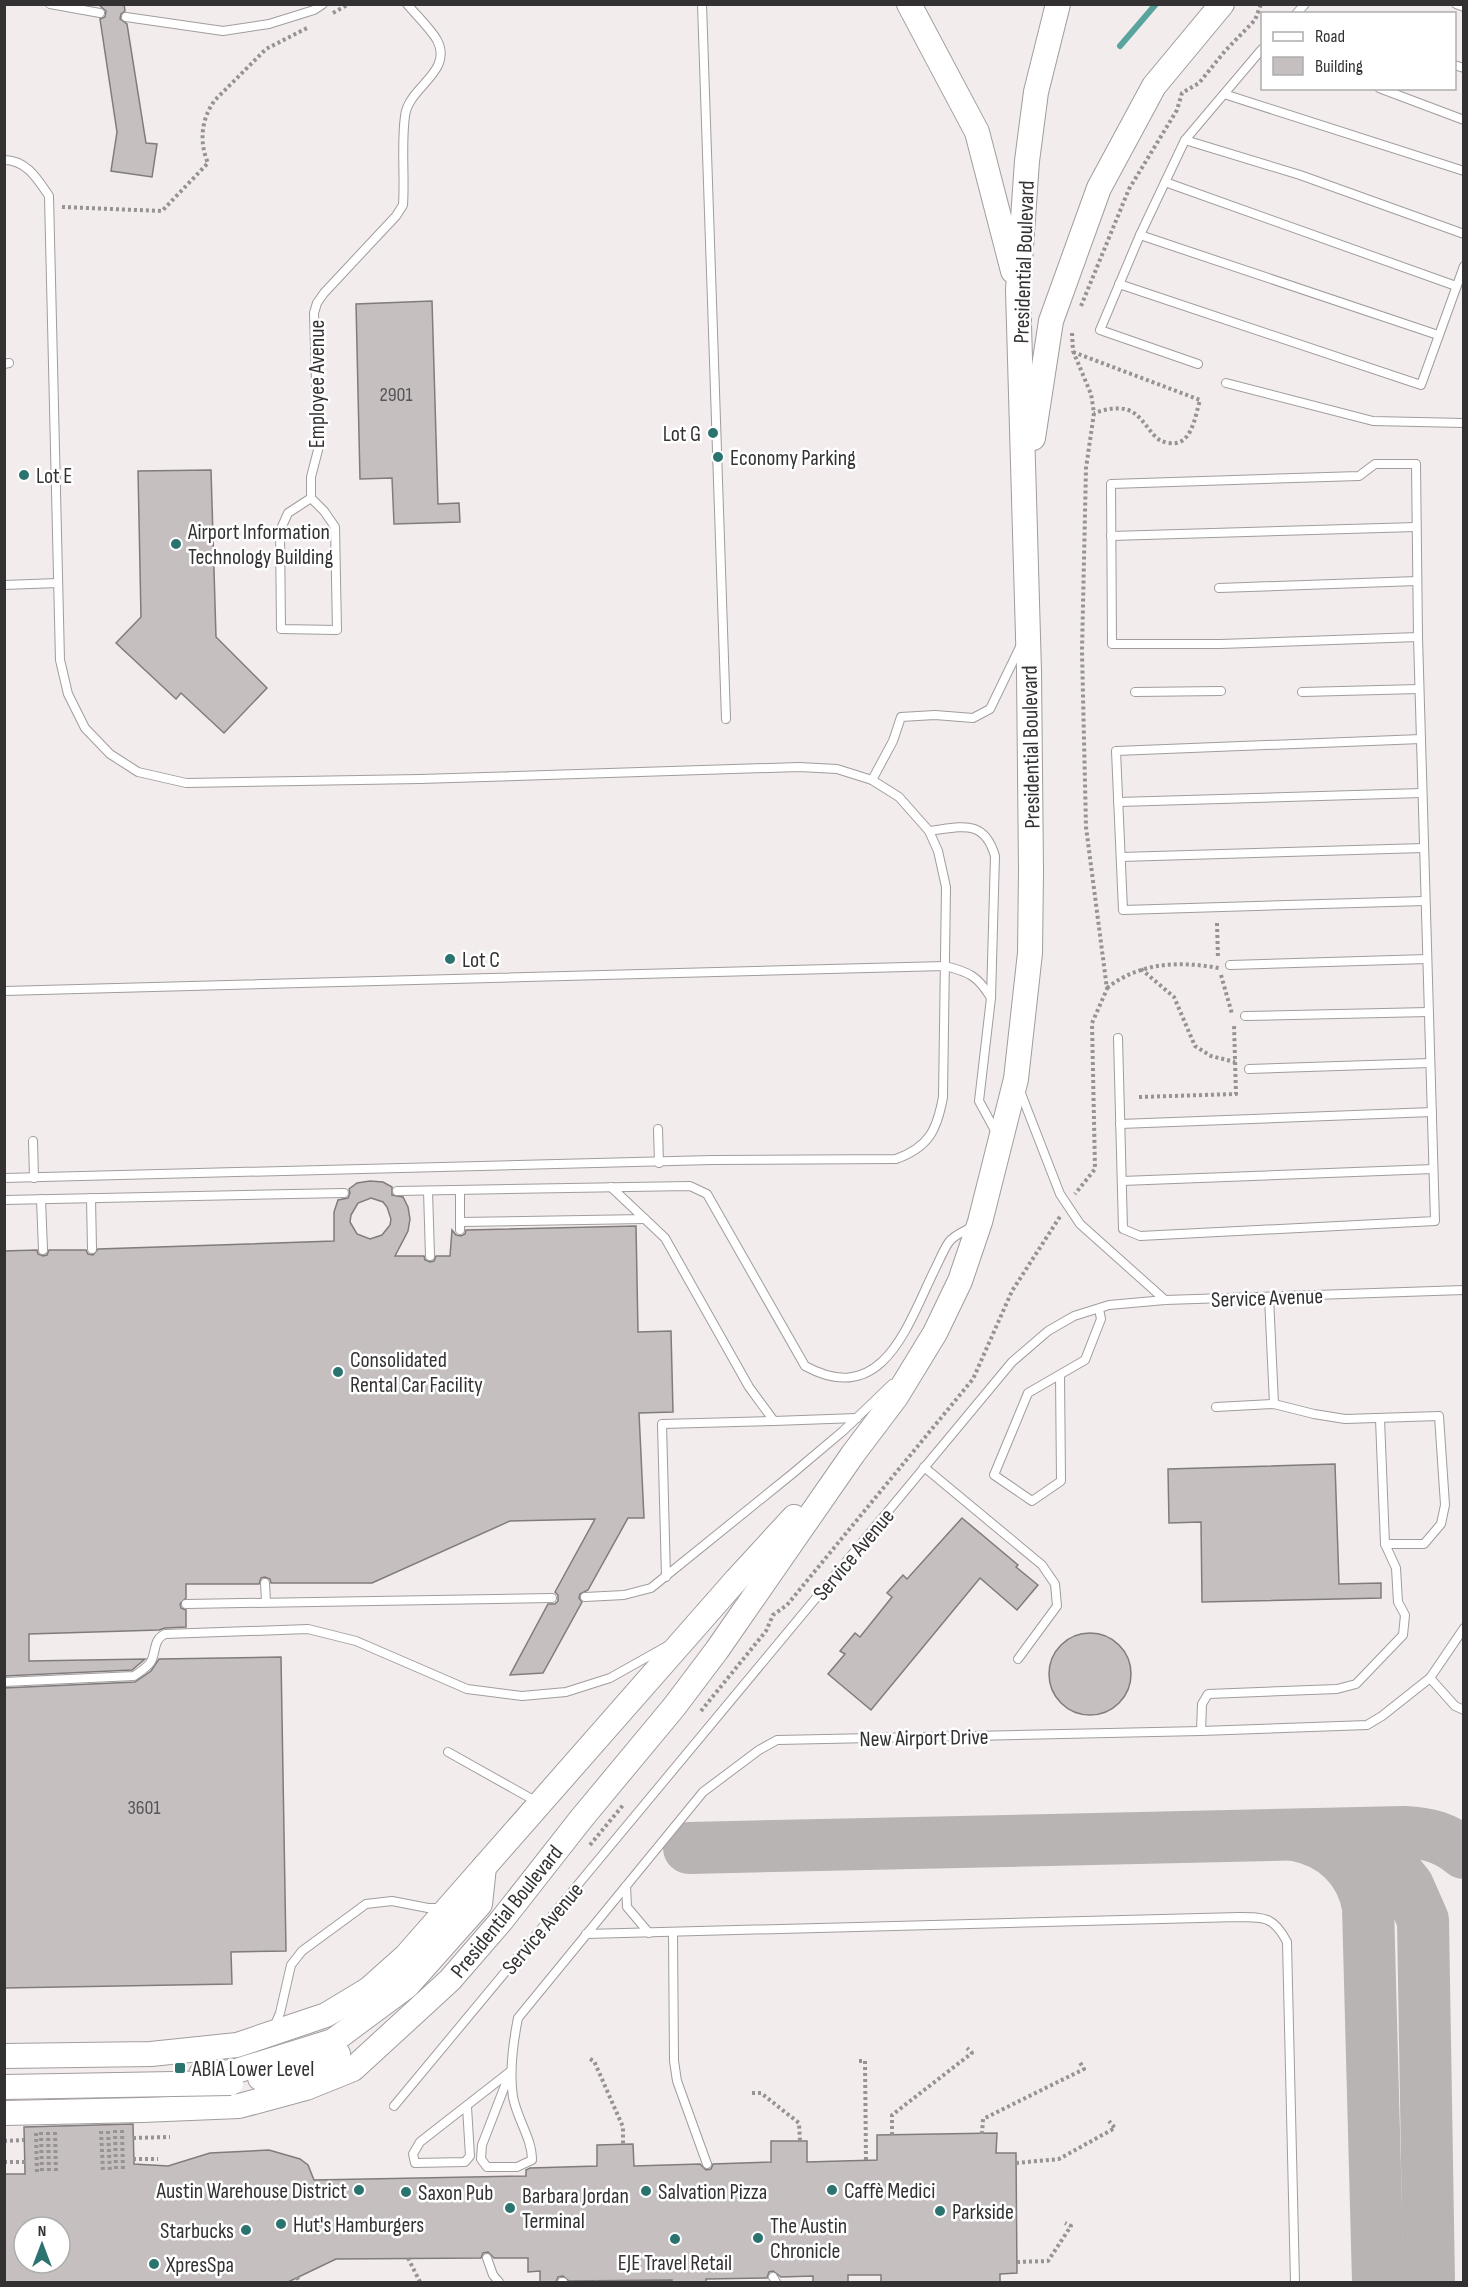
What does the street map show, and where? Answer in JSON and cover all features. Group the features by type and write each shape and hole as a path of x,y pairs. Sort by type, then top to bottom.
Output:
{"main road":[{"path":"909,4 976,132 1018,290"},
{"name":"Presidential Boulevard","path":"4,2113 239,2106 306,2088 353,2069 450,1980 501,1921 581,1819 674,1707 717,1650 896,1396 935,1333 960,1281 980,1222 1001,1142 1016,1079 1030,953 1028,631 1018,290 1027,162 1035,104 1058,4"},
{"path":"1024,500 1051,321 1099,188 1154,86 1222,4"},
{"name":"Presidential Boulevard","path":"4,2056 180,2052 237,2045 270,2036 326,2015 369,1989 406,1956 737,1579 853,1454"},
{"path":"4,2081 131,2078 233,2072 333,2041 406,1986 480,1904 484,1867"},
{"path":"4,2087 231,2083 301,2070 412,2016"}],"lane":[{"path":"50,4 99,14"},
{"path":"126,17 223,31 269,24 314,10 323,4"},
{"name":"Employee Avenue","path":"311,498 311,477 318,450 314,313 324,293 396,216 403,205 405,115 410,99 436,73 441,62 438,41 407,4"},
{"path":"702,4 726,719"},
{"path":"1456,4 1464,7"},
{"path":"1198,364 1100,330 1140,235 1185,140 1261,51"},
{"path":"1384,90 1464,120"},
{"path":"1224,94 1464,171"},
{"path":"1185,140 1300,175 1464,234"},
{"path":"4,160 10,160 32,170 49,196 60,660 68,694 85,728 110,754 138,772 186,783 799,767 837,769 872,780 899,797 929,831 938,851 946,887 943,1097 938,1121 921,1146 896,1159 712,1160 4,1178"},
{"path":"1165,182 1456,286"},
{"path":"1140,235 1438,335"},
{"path":"1119,284 1421,385 1464,266"},
{"path":"1226,383 1373,421 1464,423"},
{"path":"1118,1038 1123,1229 1140,1236 1435,1221 1419,690 1416,464 1375,464 1359,476 1111,484 1112,644 1220,644 1418,637"},
{"path":"311,498 324,510 335,527 338,630 281,629 280,531 288,513 311,498"},
{"path":"1111,536 1416,527"},
{"path":"1219,588 1417,581"},
{"path":"4,585 58,583"},
{"path":"872,780 893,741 901,717 935,715 973,718 990,709 1028,631"},
{"path":"1302,692 1419,690"},
{"path":"1135,692 1221,691"},
{"path":"1421,739 1116,751 1123,910 1425,901"},
{"path":"1118,802 1422,793"},
{"path":"929,831 965,827 980,830 991,840 995,856 992,998 979,1101 1001,1142"},
{"path":"1121,857 1424,848"},
{"path":"1230,965 1427,959"},
{"path":"4,991 945,966 967,971 982,984 992,998"},
{"path":"1245,1016 1429,1012"},
{"path":"1249,1069 1430,1064"},
{"path":"1016,1079 1060,1194 1067,1205 1080,1224 1165,1300"},
{"path":"1120,1124 1432,1112"},
{"path":"658,1129 659,1163"},
{"path":"33,1141 34,1178"},
{"path":"1122,1181 1433,1169"},
{"path":"397,1191 690,1186 708,1194 805,1366 824,1377 853,1379 873,1371 895,1348 950,1240 980,1222"},
{"path":"611,1187 665,1238 749,1387 774,1421"},
{"path":"460,1190 460,1226 645,1220"},
{"path":"429,1191 430,1256"},
{"path":"4,1200 344,1193"},
{"path":"91,1198 92,1250"},
{"path":"42,1199 43,1250"},
{"name":"Service Avenue","path":"393,2106 1012,1362 1048,1331 1074,1316 1109,1305 1165,1300 1464,1290"},
{"path":"1269,1297 1274,1404"},
{"path":"1060,1375 1061,1481 1032,1501 994,1475 1028,1393 1085,1360 1101,1319 1099,1309"},
{"path":"585,1597 624,1595 651,1588 792,1474 857,1418 920,1358"},
{"path":"1216,1407 1274,1404 1346,1419 1439,1416 1445,1504 1441,1524 1424,1544 1385,1544"},
{"path":"666,1577 662,1424 857,1418"},
{"path":"1201,1731 1202,1704 1208,1694 1337,1689 1356,1683 1404,1635 1405,1615 1398,1602 1396,1568 1385,1544 1380,1419"},
{"path":"924,1467 1042,1565 1055,1584 1057,1606 1018,1659"},
{"path":"4,1682 125,1677 141,1672 152,1659 159,1636 184,1632 308,1629 356,1641 467,1689 522,1696 566,1692 610,1678 667,1646 737,1579"},
{"path":"265,1584 266,1602"},
{"path":"186,1604 552,1598"},
{"name":"New Airport Drive","path":"512,2070 518,2018 703,1792 759,1750 777,1740 1367,1725 1430,1678 1464,1628"},
{"path":"1430,1678 1455,1706 1464,1710"},
{"path":"448,1752 540,1803"},
{"path":"626,1886 627,1907 649,1932"},
{"path":"270,2036 280,2013 291,1965 302,1951 366,1904 392,1900 428,1908 447,1908"},
{"path":"586,1934 1239,1917 1270,1920 1280,1928 1287,1942 1295,2283"},
{"path":"672,1932 674,2061 677,2081 707,2164"},
{"path":"512,2070 513,2098 532,2149 532,2160 517,2167 487,2167 481,2159 482,2145 512,2070"},
{"path":"467,2107 470,2156 465,2162 416,2163 413,2154 420,2142 512,2070"},
{"path":"487,2258 493,2276 499,2283"}],"path":[{"path":"327,14 334,13 349,4"},
{"path":"1081,307 1129,189 1178,110 1182,93 1199,84 1225,51 1255,20 1261,4"},
{"path":"62,201 62,208 162,211 208,163 202,142 202,128 209,107 266,49 314,24"},
{"path":"1072,328 1072,351 1091,394 1095,413 1086,468 1082,651 1086,827 1107,989"},
{"path":"1072,351 1200,400 1189,434 1182,442 1173,444 1163,442 1154,436 1140,417 1129,410 1116,408 1095,413"},
{"path":"1139,1097 1236,1094 1236,1031 1231,1004 1219,968 1217,923"},
{"path":"698,1713 765,1631 773,1616 787,1605 973,1379 1012,1291 1067,1205 1095,1169 1092,1023 1107,989 1119,978 1162,964 1182,963 1219,968"},
{"path":"1141,969 1174,997 1195,1046 1210,1056 1235,1062"},
{"path":"586,1850 631,1796"},
{"path":"892,2134 892,2115 972,2053 967,2048"},
{"path":"590,2059 594,2061 623,2127 623,2144"},
{"path":"859,2061 865,2061 866,2161"},
{"path":"982,2134 983,2119 1084,2069 1079,2061"},
{"path":"752,2093 760,2093 799,2123 800,2141"},
{"path":"115,2110 123,2171"},
{"path":"110,2172 115,2110"},
{"path":"41,2112 49,2173"},
{"path":"37,2174 41,2112"},
{"path":"1016,2163 1059,2159 1115,2128 1110,2121"},
{"path":"133,2138 170,2137"},
{"path":"4,2141 24,2140"},
{"path":"133,2159 158,2159"},
{"path":"4,2162 25,2162"},
{"path":"1017,2262 1048,2261 1071,2226 1065,2223"},
{"path":"408,2258 420,2283"}],"building":[{"path":"98,4 124,4 125,11 121,14 120,19 127,24 146,143 157,144 152,177 111,171 117,132 100,19 105,17 106,11"},
{"path":"432,301 438,504 459,503 460,522 394,524 392,478 360,479 356,304"},
{"name":"Airport Information Technology Building","path":"211,470 216,637 267,688 224,733 181,693 176,699 116,643 141,617 138,471"},
{"name":"Consolidated Rental Car Facility","path":"383,1182 392,1187 392,1195 403,1197 410,1219 408,1231 395,1256 424,1256 425,1260 430,1262 434,1261 436,1256 450,1256 452,1230 456,1235 461,1236 466,1230 636,1226 638,1332 671,1331 673,1412 639,1413 644,1518 628,1518 588,1590 580,1594 579,1598 582,1602 543,1673 510,1675 548,1604 555,1604 558,1601 558,1595 555,1592 595,1519 510,1521 372,1583 271,1583 270,1579 265,1577 261,1578 259,1584 186,1584 186,1598 180,1604 181,1608 186,1610 186,1627 29,1634 29,1661 145,1659 132,1670 4,1676 4,1251 37,1250 38,1254 43,1256 47,1255 49,1250 86,1250 88,1254 93,1255 98,1249 334,1241 334,1212 338,1200 348,1198 349,1189 357,1183","holes":["371,1198 383,1202 391,1219 390,1225 382,1235 370,1239 357,1234 350,1222 358,1203"]},
{"path":"1335,1464 1339,1584 1381,1583 1381,1598 1202,1602 1201,1522 1169,1523 1168,1469"},
{"path":"962,1518 1038,1585 1017,1610 980,1578 871,1710 828,1674 845,1654 840,1651 855,1633 860,1637 892,1597 887,1593 903,1575 907,1579"},
{"path":"1090,1633 1106,1636 1119,1645 1128,1658 1131,1674 1128,1690 1119,1703 1106,1712 1090,1715 1074,1712 1061,1703 1052,1690 1049,1674 1052,1658 1061,1645 1074,1636"},
{"path":"281,1657 286,1951 231,1952 232,1984 4,1988 4,1688 135,1682 151,1671 159,1659"},
{"name":"Barbara Jordan Terminal","path":"133,2124 134,2164 168,2166 210,2153 269,2150 300,2159 308,2165 314,2180 526,2176 526,2170 530,2168 597,2166 597,2145 633,2144 634,2166 700,2164 706,2170 711,2169 713,2164 771,2162 771,2141 807,2141 807,2162 877,2160 877,2135 997,2133 996,2153 1016,2153 1017,2273 1000,2274 1000,2283 881,2283 881,2275 848,2275 848,2283 813,2283 813,2276 781,2277 773,2271 769,2272 767,2278 706,2279 706,2283 672,2283 672,2280 569,2281 563,2276 558,2277 556,2282 540,2282 540,2271 528,2272 528,2258 494,2258 488,2252 483,2253 481,2258 336,2259 286,2283 4,2283 4,2174 25,2174 24,2127"}],"waterway":[{"path":"1120,46 1156,4"}],"taxiway":[{"path":"689,1848 1404,1832 1436,1837 1464,1853"},
{"path":"1344,1834 1393,1867 1408,1886 1423,1920 1429,2282"},
{"path":"1294,1835 1321,1844 1343,1859 1359,1880 1368,1907 1378,2282"}],"place":[{"name":"Lot G","path":"713,433"},
{"name":"Economy Parking","path":"718,457"},
{"name":"Lot E","path":"24,475"},
{"name":"Airport Information Technology Building","path":"176,544"},
{"name":"Lot C","path":"450,959"},
{"name":"Consolidated Rental Car Facility","path":"338,1372"},
{"name":"ABIA Lower Level","path":"180,2068"},
{"name":"Austin Warehouse District","path":"359,2190"},
{"name":"Caffè Medici","path":"832,2190"},
{"name":"Salvation Pizza","path":"646,2191"},
{"name":"Saxon Pub","path":"406,2192"},
{"name":"Barbara Jordan Terminal","path":"510,2208"},
{"name":"Parkside","path":"940,2211"},
{"name":"Hut's Hamburgers","path":"281,2224"},
{"name":"Starbucks","path":"246,2230"},
{"name":"The Austin Chronicle","path":"758,2238"},
{"name":"EJE Travel Retail","path":"675,2239"},
{"name":"XpresSpa","path":"154,2264"}]}
